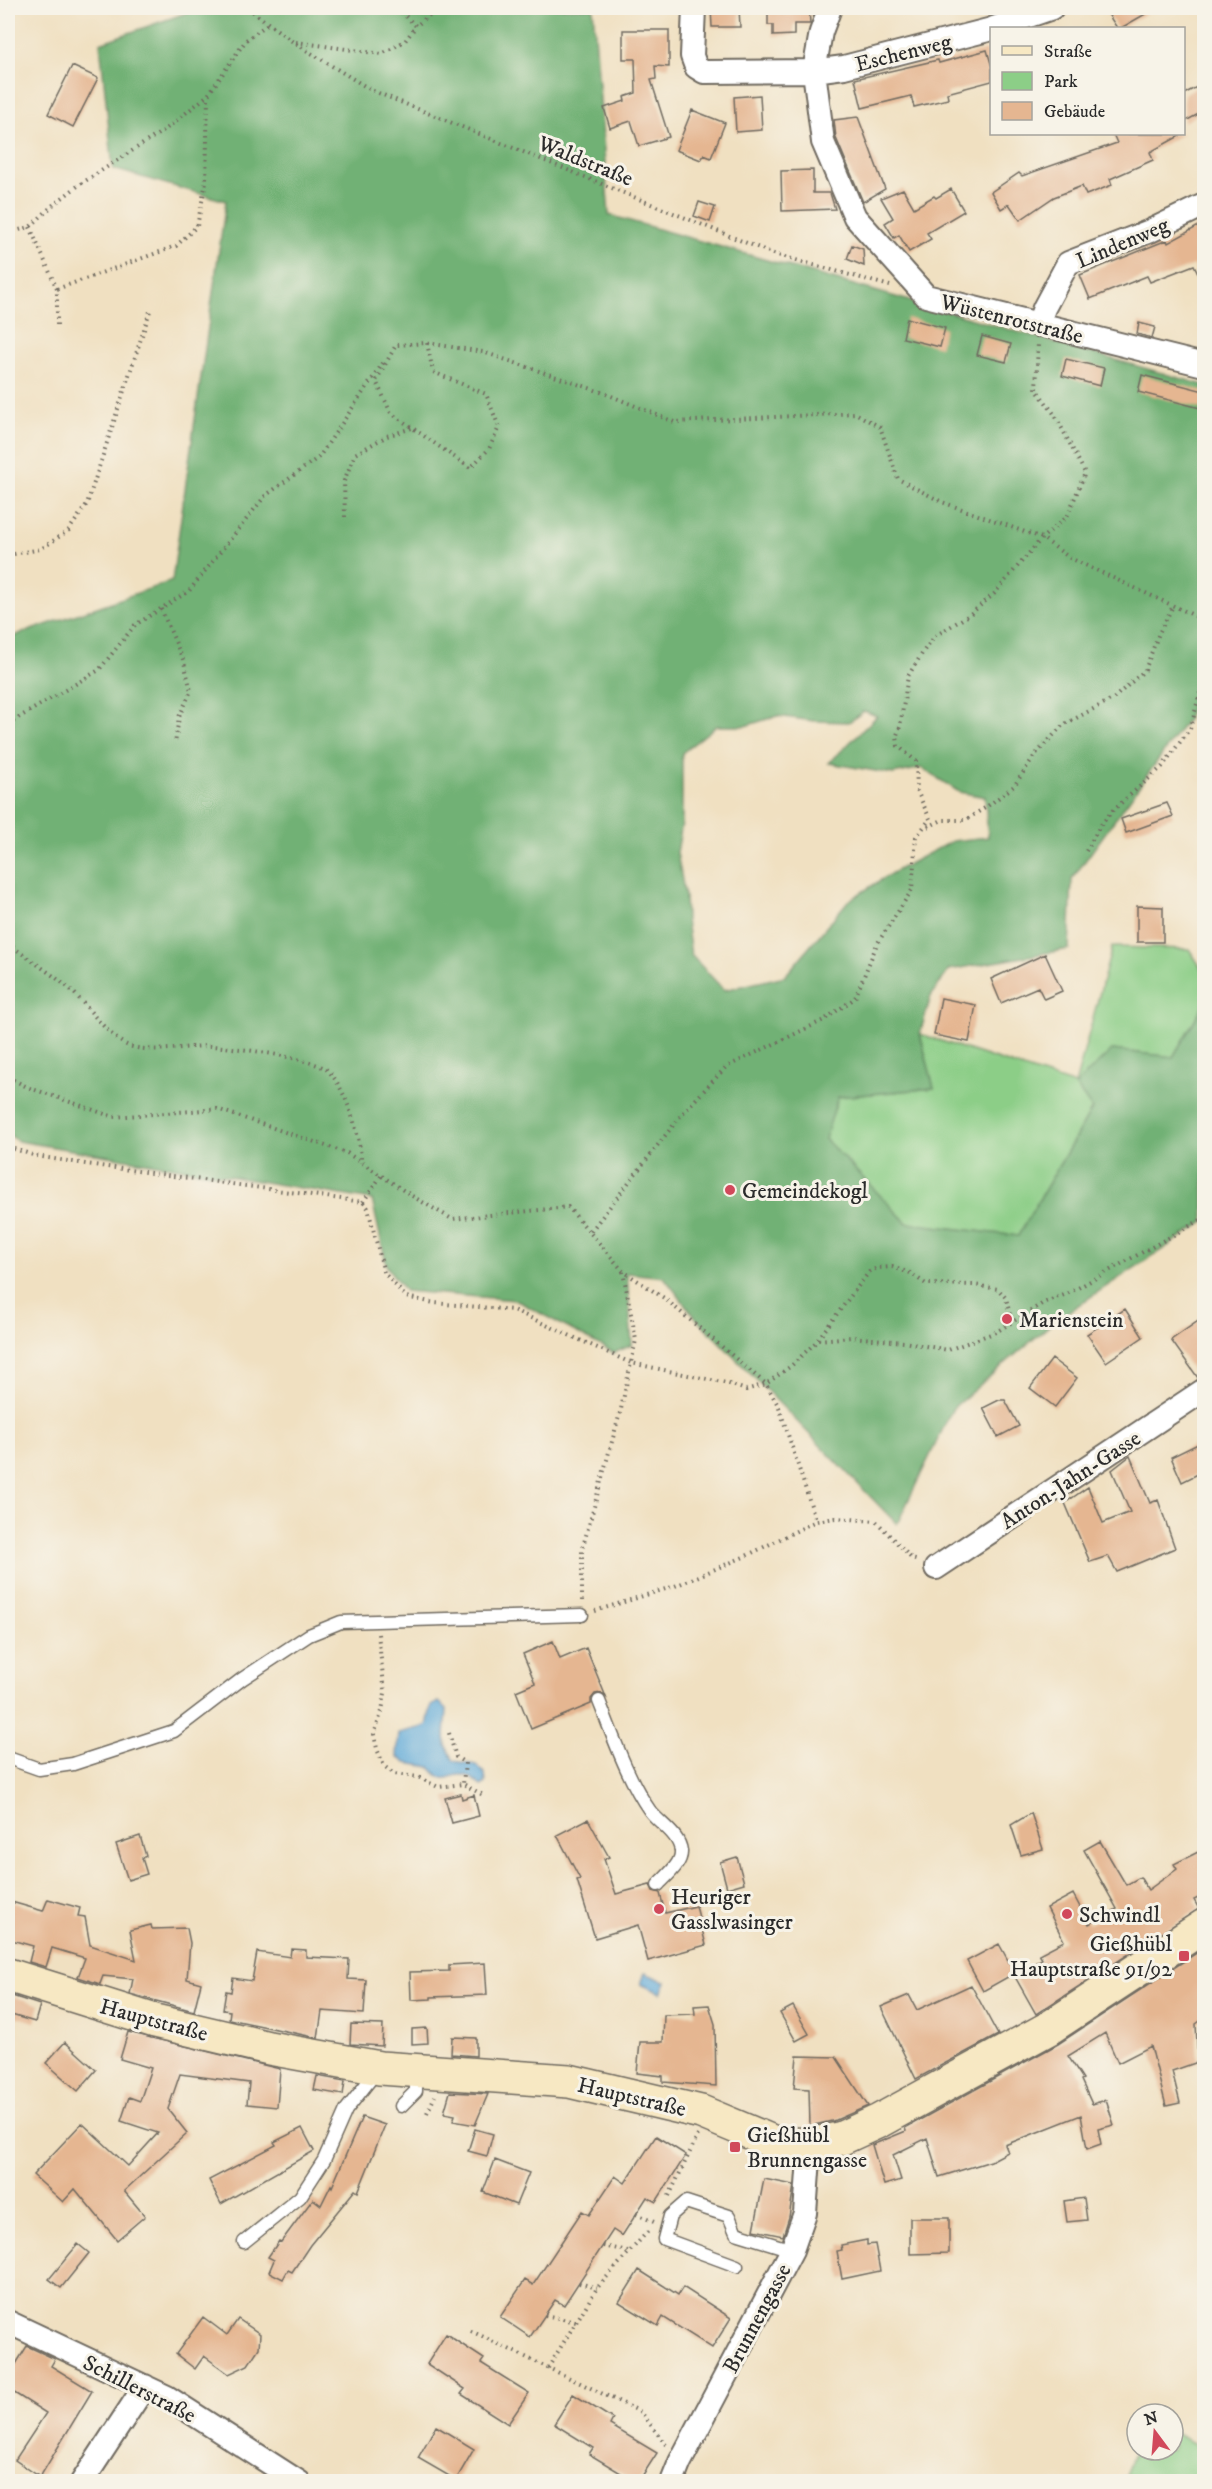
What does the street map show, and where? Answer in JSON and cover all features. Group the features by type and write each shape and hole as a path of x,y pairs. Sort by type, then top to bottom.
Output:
{"street":[{"name":"Eschenweg","path":"694,8 692,56 696,67 704,72 814,71 844,67 990,30"},
{"name":"Wüstenrotstraße","path":"830,8 821,32 814,71 823,142 855,217 926,296 1204,365"},
{"name":"Eschenweg","path":"1000,27 1052,8"},
{"name":"Lindenweg","path":"1038,325 1044,308 1068,264 1150,231 1204,205"},
{"name":"Anton-Jahn-Gasse","path":"936,1568 1204,1390"},
{"name":"Hauptstraße","path":"8,1975 154,2021 269,2048 380,2068 569,2081 701,2112 775,2143 810,2145 842,2138 879,2121 1049,2028 1204,1926"},
{"name":"Brunnengasse","path":"676,2472 792,2250 805,2213 810,2145"},
{"name":"Schillerstraße","path":"8,2322 167,2397 299,2481"},
{"path":"82,2481 145,2386"}],"lane":[{"path":"8,1758 39,1768 73,1764 174,1731 242,1679 309,1635 341,1622 582,1615"},
{"path":"599,1701 623,1760 650,1810 678,1842 681,1854 674,1868 658,1885"},
{"path":"244,2242 300,2197 324,2160 346,2110 365,2090 380,2068"},
{"path":"401,2106 416,2091 416,2070"},
{"path":"737,2266 664,2239 670,2216 686,2202 729,2216 736,2233 792,2250"}],"path":[{"path":"398,8 416,26"},
{"path":"293,42 382,54 405,41 416,26 438,8"},
{"name":"Waldstraße","path":"251,9 293,42 371,90 774,254 926,296"},
{"path":"8,233 30,227 79,185 166,129 208,95 246,39 269,23"},
{"path":"57,289 176,246 197,226 206,182 208,95"},
{"path":"30,227 57,289 57,329"},
{"path":"8,555 40,549 69,530 87,504 150,311"},
{"path":"925,829 930,819 917,791 916,761 898,746 897,735 908,676 935,636 969,615 994,594 1042,538 1067,517 1085,473 1054,415 1036,389 1038,325"},
{"path":"396,345 376,381 391,413 470,468 489,449 499,427 486,394 433,372 427,343"},
{"path":"396,345 427,343 483,352 604,393 675,422 855,413 880,427 898,479 942,502 1042,538 1071,558 1204,620"},
{"path":"8,724 99,670 135,625 189,591 265,496 319,457 396,345"},
{"path":"345,517 344,481 355,454 387,436 413,428"},
{"path":"591,1231 682,1114 726,1067 824,1020 855,998 877,944 912,890 916,837 942,820 965,820 980,812 1014,786 1035,755 1064,725 1114,698 1145,670 1159,633 1173,606"},
{"path":"160,609 184,662 191,691 179,717 175,744"},
{"path":"1086,852 1100,826 1113,810 1162,767 1191,727 1204,677"},
{"path":"8,943 70,990 98,1021 128,1045 162,1050 212,1046 309,1061 327,1070 347,1101 362,1149 361,1162"},
{"path":"8,1077 27,1087 114,1117 218,1108 347,1153 452,1219 568,1207 591,1231 623,1271 664,1298 766,1384 779,1407 816,1521"},
{"path":"9,1148 86,1164 363,1202 368,1208 384,1273 406,1297 435,1303 513,1310 631,1363 726,1383 746,1390 766,1384 791,1366 818,1340 869,1272 877,1268 892,1267 910,1273 926,1284 974,1285 998,1289 1006,1298 1012,1324"},
{"path":"363,1202 381,1176"},
{"path":"818,1340 852,1336 948,1350 980,1339 1012,1324 1045,1302 1067,1294 1204,1218"},
{"path":"623,1271 636,1340 582,1550 582,1615 675,1586 746,1556 816,1521 836,1518 876,1521 912,1559 936,1568"},
{"path":"379,1645 385,1693 382,1712 374,1734 384,1766 394,1774 418,1777 438,1787 463,1784 483,1795"},
{"path":"449,1733 456,1757 465,1763 463,1784"},
{"path":"427,2113 434,2098"},
{"path":"665,2204 698,2135"},
{"path":"670,2180 674,2186"},
{"path":"548,2367 597,2288 656,2223 660,2214"},
{"path":"603,2246 629,2251"},
{"path":"579,2283 597,2288"},
{"path":"545,2315 576,2322"},
{"path":"471,2331 641,2412 676,2472"}],"green space":[{"path":"200,8 593,8 609,215 1204,385 1204,665 1187,720 1072,879 1069,949 949,970 931,996 920,1034 934,1088 838,1097 825,1139 907,1223 1018,1236 1092,1109 1075,1085 1112,1050 1173,1057 1204,1004 1204,1222 1057,1319 953,1408 897,1524 694,1316 664,1277 627,1273 632,1345 614,1353 516,1300 405,1291 387,1267 372,1200 18,1141 8,1134 8,638 172,581 226,201 113,169 100,43","holes":["864,711 877,716 829,763 893,774 922,768 959,792 985,797 988,837 952,841 892,873 848,901 785,976 724,990 691,955 685,896 677,853 682,823 682,753 716,726 745,726 777,716 814,721 849,722"]},
{"path":"1112,947 1189,949 1204,972 1204,1004 1173,1057 1112,1050 1092,1109 1018,1236 907,1223 824,1139 838,1097 934,1088 920,1034 1075,1085"},
{"path":"1185,2439 1204,2449 1204,2481 1124,2481 1131,2462 1185,2462"}],"water":[{"path":"439,1702 447,1709 446,1745 454,1761 476,1765 485,1774 486,1783 481,1786 464,1775 440,1777 430,1767 406,1763 397,1756 399,1733 427,1726 431,1706"},
{"path":"645,1973 666,1982 661,1993 641,1984"}],"building":[{"path":"711,8 739,8 740,27 712,27"},
{"path":"768,8 809,8 810,24 794,24 794,35 773,36 773,25 768,25"},
{"path":"1104,8 1156,8 1123,27 1116,27"},
{"path":"623,30 669,30 669,67 655,66 656,79 651,80 669,137 639,146 631,121 610,128 604,108 625,101 624,97 636,93 635,59 623,59"},
{"path":"987,50 990,60 990,82 947,93 948,99 914,107 911,96 862,108 855,79 938,60 939,63"},
{"path":"72,66 98,78 73,127 48,114"},
{"path":"1204,83 1204,111 1185,121 1185,93"},
{"path":"760,95 762,130 736,132 734,97"},
{"path":"692,110 725,123 711,158 704,155 701,160 676,150"},
{"path":"858,117 885,189 863,202 836,138 834,120"},
{"path":"1113,135 1181,135 1150,152 1153,160 1110,179 1112,185 1086,195 1082,186 1054,197 1020,220 1009,204 1001,209 991,192 1019,173 1022,176 1117,143"},
{"path":"813,170 813,193 830,193 835,209 782,211 781,171"},
{"path":"903,189 914,208 951,189 964,211 927,233 931,239 909,252 899,235 894,238 885,223 893,218 881,198"},
{"path":"699,202 715,207 710,222 694,216"},
{"path":"1204,223 1204,285 1194,265 1150,282 1147,276 1090,299 1080,275 1167,240 1168,243"},
{"path":"852,245 863,249 864,266 847,259"},
{"path":"907,318 945,328 940,347 903,338"},
{"path":"1139,323 1155,327 1152,338 1137,334"},
{"path":"982,336 1011,344 1006,362 977,355"},
{"path":"1066,359 1104,368 1100,386 1062,376"},
{"path":"1142,375 1204,391 1204,409 1138,392"},
{"path":"1167,803 1173,816 1126,833 1121,819"},
{"path":"1137,906 1163,907 1163,942 1137,942"},
{"path":"1045,954 1062,991 1044,999 1038,987 1001,1003 991,979"},
{"path":"941,998 976,1005 969,1042 934,1035"},
{"path":"1125,1309 1143,1337 1106,1362 1087,1334"},
{"path":"1204,1317 1204,1377 1198,1378 1171,1340"},
{"path":"1052,1359 1077,1378 1055,1407 1030,1388"},
{"path":"999,1400 1005,1400 1019,1426 998,1437 983,1408"},
{"path":"1204,1441 1204,1471 1182,1482 1171,1457"},
{"path":"1130,1456 1150,1503 1158,1500 1175,1548 1117,1572 1108,1556 1090,1562 1065,1503 1088,1487 1103,1523 1130,1512 1112,1470"},
{"path":"553,1641 560,1659 586,1648 606,1697 601,1693 595,1694 591,1699 591,1704 531,1729 516,1691 535,1683 523,1654"},
{"path":"461,1794 462,1799 474,1795 479,1816 452,1823 445,1798"},
{"path":"1031,1813 1043,1849 1021,1855 1011,1825"},
{"path":"588,1819 609,1857 604,1859 616,1894 650,1885 653,1891 660,1893 665,1913 696,1906 706,1945 648,1961 638,1925 595,1938 577,1880 580,1879 557,1835"},
{"path":"140,1836 146,1856 142,1858 147,1874 128,1880 116,1844"},
{"path":"1100,1841 1126,1885 1140,1877 1148,1890 1177,1869 1174,1864 1204,1849 1204,1895 1194,1900 1199,1909 1036,2014 1014,1975 1042,1959 1039,1954 1064,1941 1047,1908 1073,1894 1089,1924 1117,1909 1084,1850"},
{"path":"737,1857 744,1883 727,1888 720,1862"},
{"path":"48,1899 80,1908 78,1916 85,1917 90,1945 136,1960 130,1930 151,1925 152,1929 187,1928 190,1943 187,1979 201,1983 194,2011 130,1994 133,1979 103,1976 100,1984 78,1977 85,1958 52,1948 46,1967 29,1962 33,1946 8,1939 8,1901 43,1911"},
{"path":"999,1944 1015,1973 983,1991 967,1961"},
{"path":"1204,1948 1204,2018 1196,2024 1198,2062 1172,2071 1180,2103 1166,2106 1151,2046 1118,2063 1105,2033 1068,2056 1083,2079 1081,2080 1092,2104 1106,2100 1114,2125 1098,2129 1101,2144 1087,2149 1081,2115 1005,2145 1008,2152 991,2161 939,2177 927,2138 893,2155 901,2180 884,2185 872,2145 906,2131 905,2128 1058,2044"},
{"path":"291,1949 306,1950 306,1957 349,1959 348,1979 366,1980 364,2014 322,2011 318,2038 229,2019 230,2011 223,2010 226,1991 231,1992 233,1978 252,1981 257,1952 290,1957"},
{"path":"485,1963 487,1995 411,2000 410,1972 449,1971 449,1965"},
{"path":"971,1985 998,2035 916,2079 881,2007 909,1995 917,2010"},
{"path":"9,1995 40,2005 35,2022 8,2014"},
{"path":"709,2005 715,2024 716,2086 663,2082 663,2076 637,2073 640,2042 663,2042 664,2015 695,2014 694,2006"},
{"path":"793,2006 809,2034 796,2041 780,2013"},
{"path":"351,2024 383,2025 382,2046 350,2044"},
{"path":"427,2028 428,2043 412,2044 412,2029"},
{"path":"128,2032 280,2069 277,2107 247,2104 249,2083 180,2074 168,2109 187,2133 124,2191 145,2216 117,2240 75,2189 63,2202 33,2175 82,2123 128,2166 158,2133 121,2121 129,2097 140,2101 151,2068 120,2059"},
{"path":"452,2037 476,2038 476,2056 451,2054"},
{"path":"65,2042 96,2070 78,2091 46,2063"},
{"path":"797,2056 836,2057 868,2106 836,2120 810,2126 809,2089 794,2088"},
{"path":"317,2076 345,2081 343,2095 314,2090"},
{"path":"450,2092 488,2094 475,2125 453,2121 455,2115 444,2113"},
{"path":"362,2117 385,2125 358,2192 355,2190 310,2245 292,2272 288,2270 283,2279 269,2272 274,2260 268,2257 279,2241 281,2242 313,2199 321,2205 331,2185 332,2187"},
{"path":"302,2128 314,2151 221,2204 209,2180 276,2145 274,2142"},
{"path":"475,2129 493,2134 487,2156 468,2151"},
{"path":"656,2136 686,2155 656,2202 647,2197 622,2236 613,2230 564,2305 555,2300 530,2337 500,2317 525,2280 533,2285 582,2211 589,2215 615,2176 625,2183"},
{"path":"495,2160 529,2173 516,2205 483,2192"},
{"path":"764,2179 794,2185 789,2217 783,2236 754,2230"},
{"path":"1084,2198 1087,2220 1067,2222 1064,2201"},
{"path":"910,2218 949,2218 949,2253 910,2254"},
{"path":"867,2240 867,2245 875,2244 880,2271 842,2279 837,2251 842,2250 841,2245"},
{"path":"78,2244 89,2253 61,2288 49,2279"},
{"path":"639,2270 678,2295 683,2287 731,2318 712,2348 663,2317 658,2326 619,2302"},
{"path":"203,2317 227,2335 238,2319 260,2334 259,2348 248,2365 229,2374 204,2356 195,2369 176,2354"},
{"path":"446,2334 484,2359 481,2363 529,2393 508,2424 461,2394 465,2389 427,2364"},
{"path":"27,2346 55,2359 51,2366 92,2391 40,2477 15,2460 46,2413 8,2389 8,2377"},
{"path":"573,2394 613,2419 610,2425 657,2453 639,2481 634,2481 589,2454 593,2448 554,2424"},
{"path":"436,2426 474,2449 456,2480 418,2458"}],"place":[{"name":"Gemeindekogl","path":"730,1190"},
{"name":"Marienstein","path":"1007,1319"},
{"name":"Heuriger Gasslwasinger","path":"659,1909"},
{"name":"Schwindl","path":"1067,1914"},
{"name":"Gießhübl Hauptstraße 91/92","path":"1184,1956"},
{"name":"Gießhübl Brunnengasse","path":"735,2147"}]}
